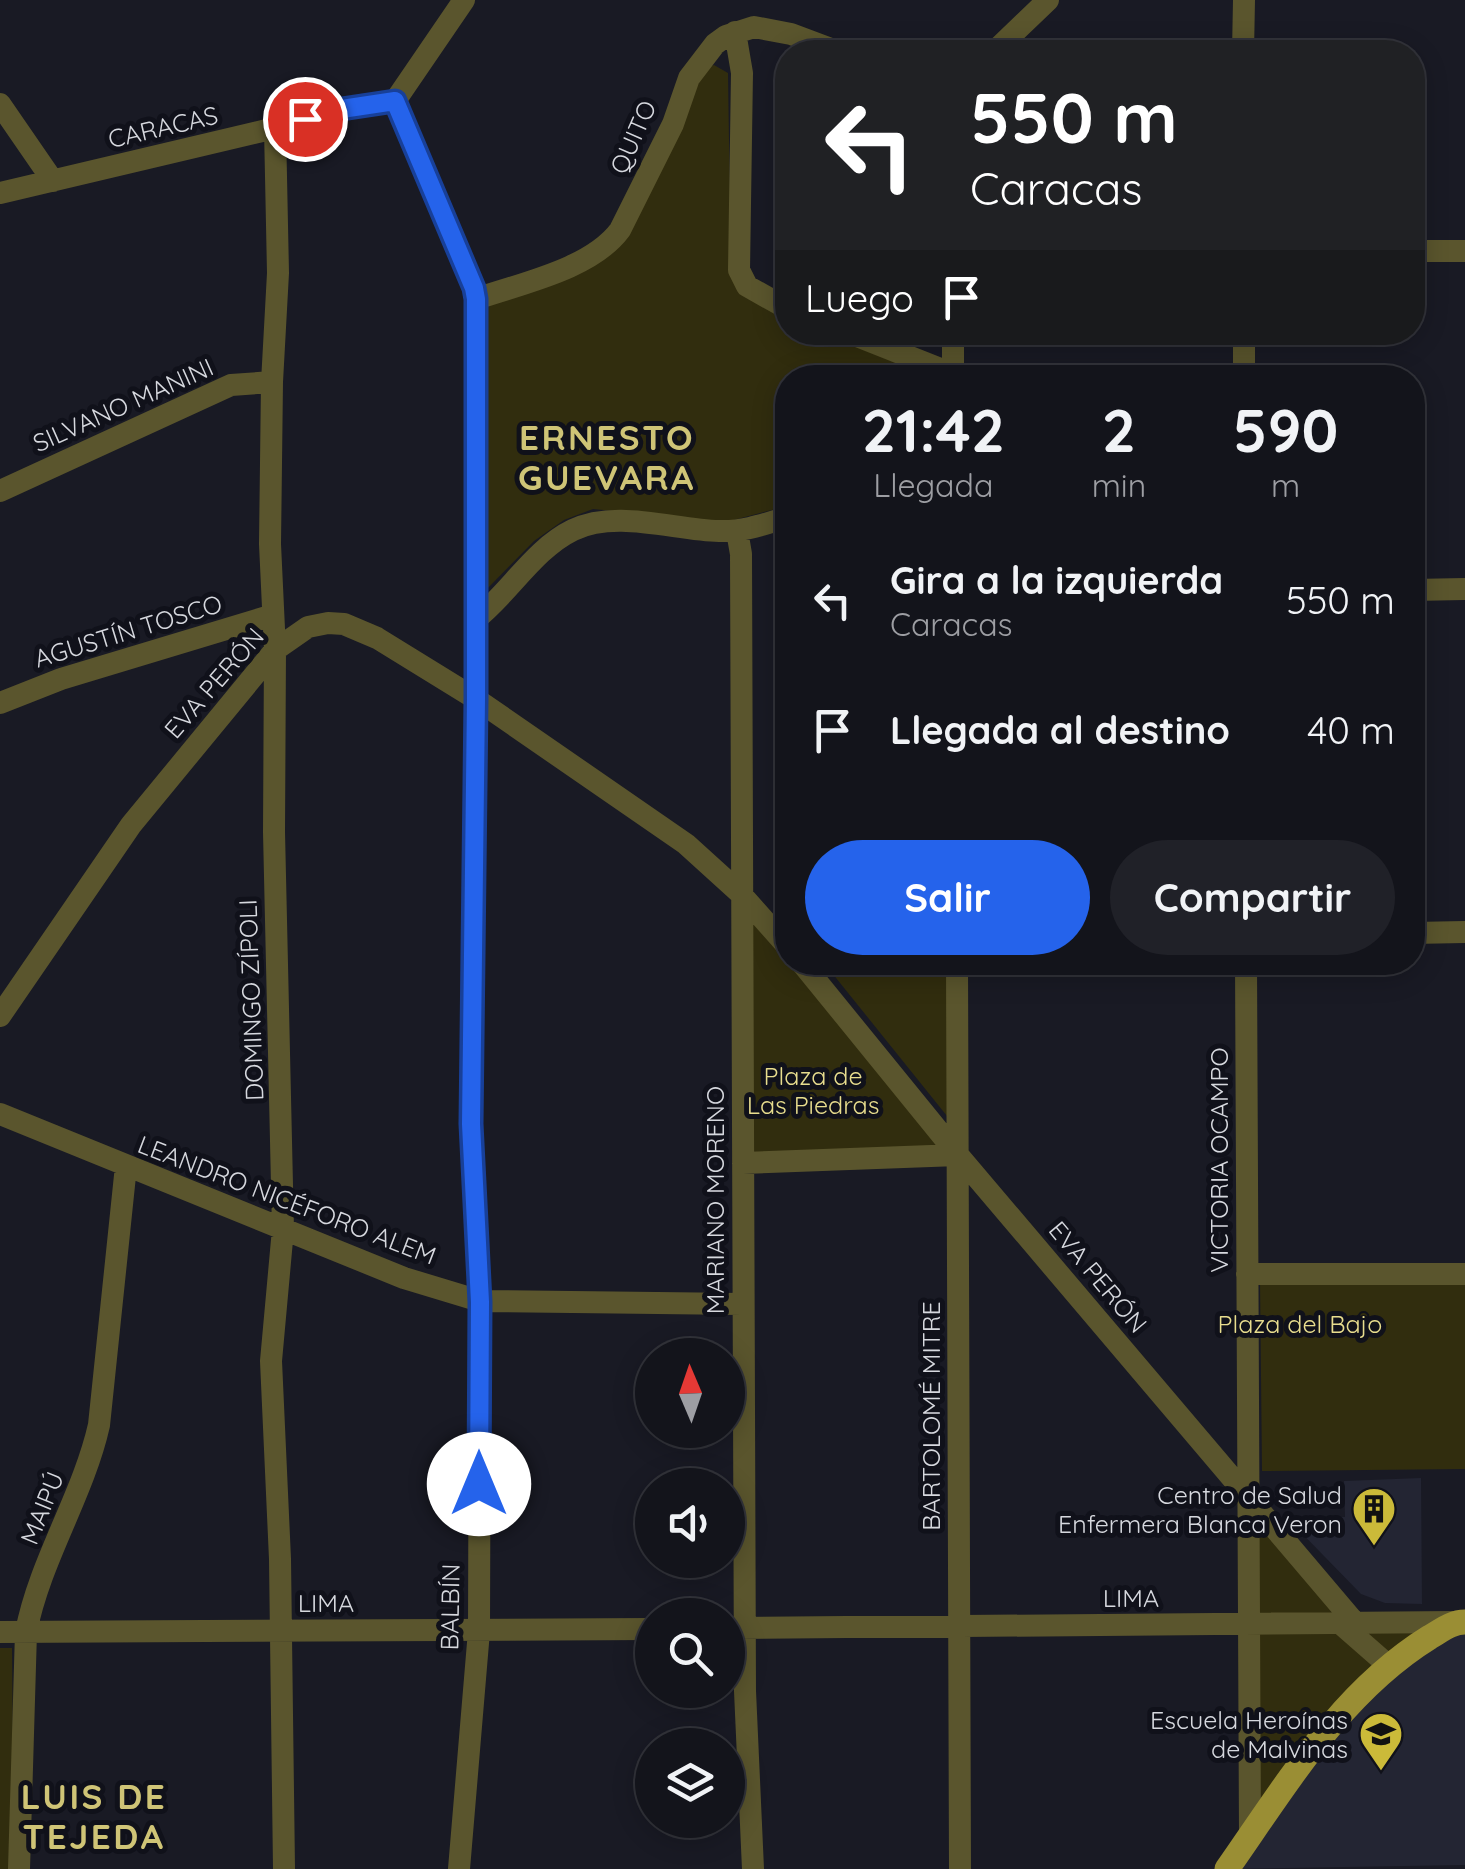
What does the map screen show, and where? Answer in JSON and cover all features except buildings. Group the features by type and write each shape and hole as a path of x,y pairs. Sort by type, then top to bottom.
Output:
{"main road":[{"path":"1226,1869 1344,1707 1389,1666 1460,1622"}],"street":[{"path":"395,101 464,0"},
{"path":"1006,40 1048,0"},
{"path":"1244,0 1244,40"},
{"path":"775,302 748,286 738,270 742,73 735,32 754,27 774,29 805,40"},
{"name":"QUITO","path":"476,299 586,259 609,244 620,230 673,124 689,78 715,44 735,32"},
{"name":"CARACAS","path":"0,193 276,128 335,110 395,101"},
{"name":"BALBÍN","path":"395,101 476,299 471,1124 480,1302 479,1630 459,1869"},
{"path":"0,104 52,181"},
{"name":"DOMINGO ZÍPOLI","path":"276,128 278,274 270,544 275,650 274,832 282,1229 271,1361 282,1630 284,1869"},
{"path":"1425,251 1465,250"},
{"path":"878,345 926,365"},
{"name":"SILVANO MANINI","path":"0,491 231,386 272,382"},
{"path":"476,619 544,550 578,527 616,521 737,531 775,521"},
{"name":"MARIANO MORENO","path":"737,531 741,554 742,1304 737,1598"},
{"path":"1425,590 1465,590"},
{"name":"AGUSTÍN TOSCO","path":"0,702 62,678 273,615"},
{"name":"EVA PERÓN","path":"0,1016 110,853 275,650 308,627 344,624 376,638 476,699 686,844 775,930"},
{"path":"1425,932 1465,932"},
{"name":"EVA PERÓN","path":"811,975 1246,1494 1348,1624 1389,1666"},
{"name":"BARTOLOMÉ MITRE","path":"957,975 960,1869"},
{"name":"VICTORIA OCAMPO","path":"1246,975 1250,1836"},
{"name":"LEANDRO NICÉFORO ALEM","path":"0,1114 404,1278 480,1302 742,1304"},
{"path":"742,1163 958,1155"},
{"name":"MAIPÚ","path":"20,1869 26,1632 89,1466 99,1425 126,1166"},
{"path":"1248,1274 1465,1274"},
{"name":"LIMA","path":"745,1628 1460,1622"},
{"name":"LIMA","path":"0,1632 635,1628"},
{"name":"MARIANO MORENO","path":"742,1708 753,1869"}],"shaded area":[{"path":"1421,1478 1422,1604 1385,1603 1361,1594 1287,1518 1345,1517 1344,1481"},
{"name":"Escuela Heroínas de Malvinas","path":"1465,1622 1465,1865 1227,1869 1344,1707"}],"green space":[{"path":"714,65 728,73 731,273 775,304 775,345 862,345 910,365 775,365 775,509 726,522 593,509 564,520 534,541 486,590 485,309 503,297 605,254 703,69"},
{"name":"Plaza de Las Piedras","path":"740,893 775,935 775,975 808,975 958,1155 743,1163"},
{"path":"834,975 950,975 951,1121"},
{"name":"Plaza del Bajo","path":"1465,1280 1465,1469 1262,1471 1260,1282"},
{"path":"1246,1494 1355,1624 1456,1622 1413,1648 1250,1836"},
{"path":"0,1648 12,1648 14,1869 0,1869"}],"place":[{"name":"Centro de Salud Enfermera Blanca Veron","path":"1374,1547"},
{"name":"Escuela Heroínas de Malvinas","path":"1381,1772"}],"district":[{"name":"ERNESTO GUEVARA","path":"607,458"},
{"name":"LUIS DE TEJEDA","path":"94,1817"}],"route":[{"path":"305,119 395,101 476,299 471,1124 480,1302 479,1484"}]}
